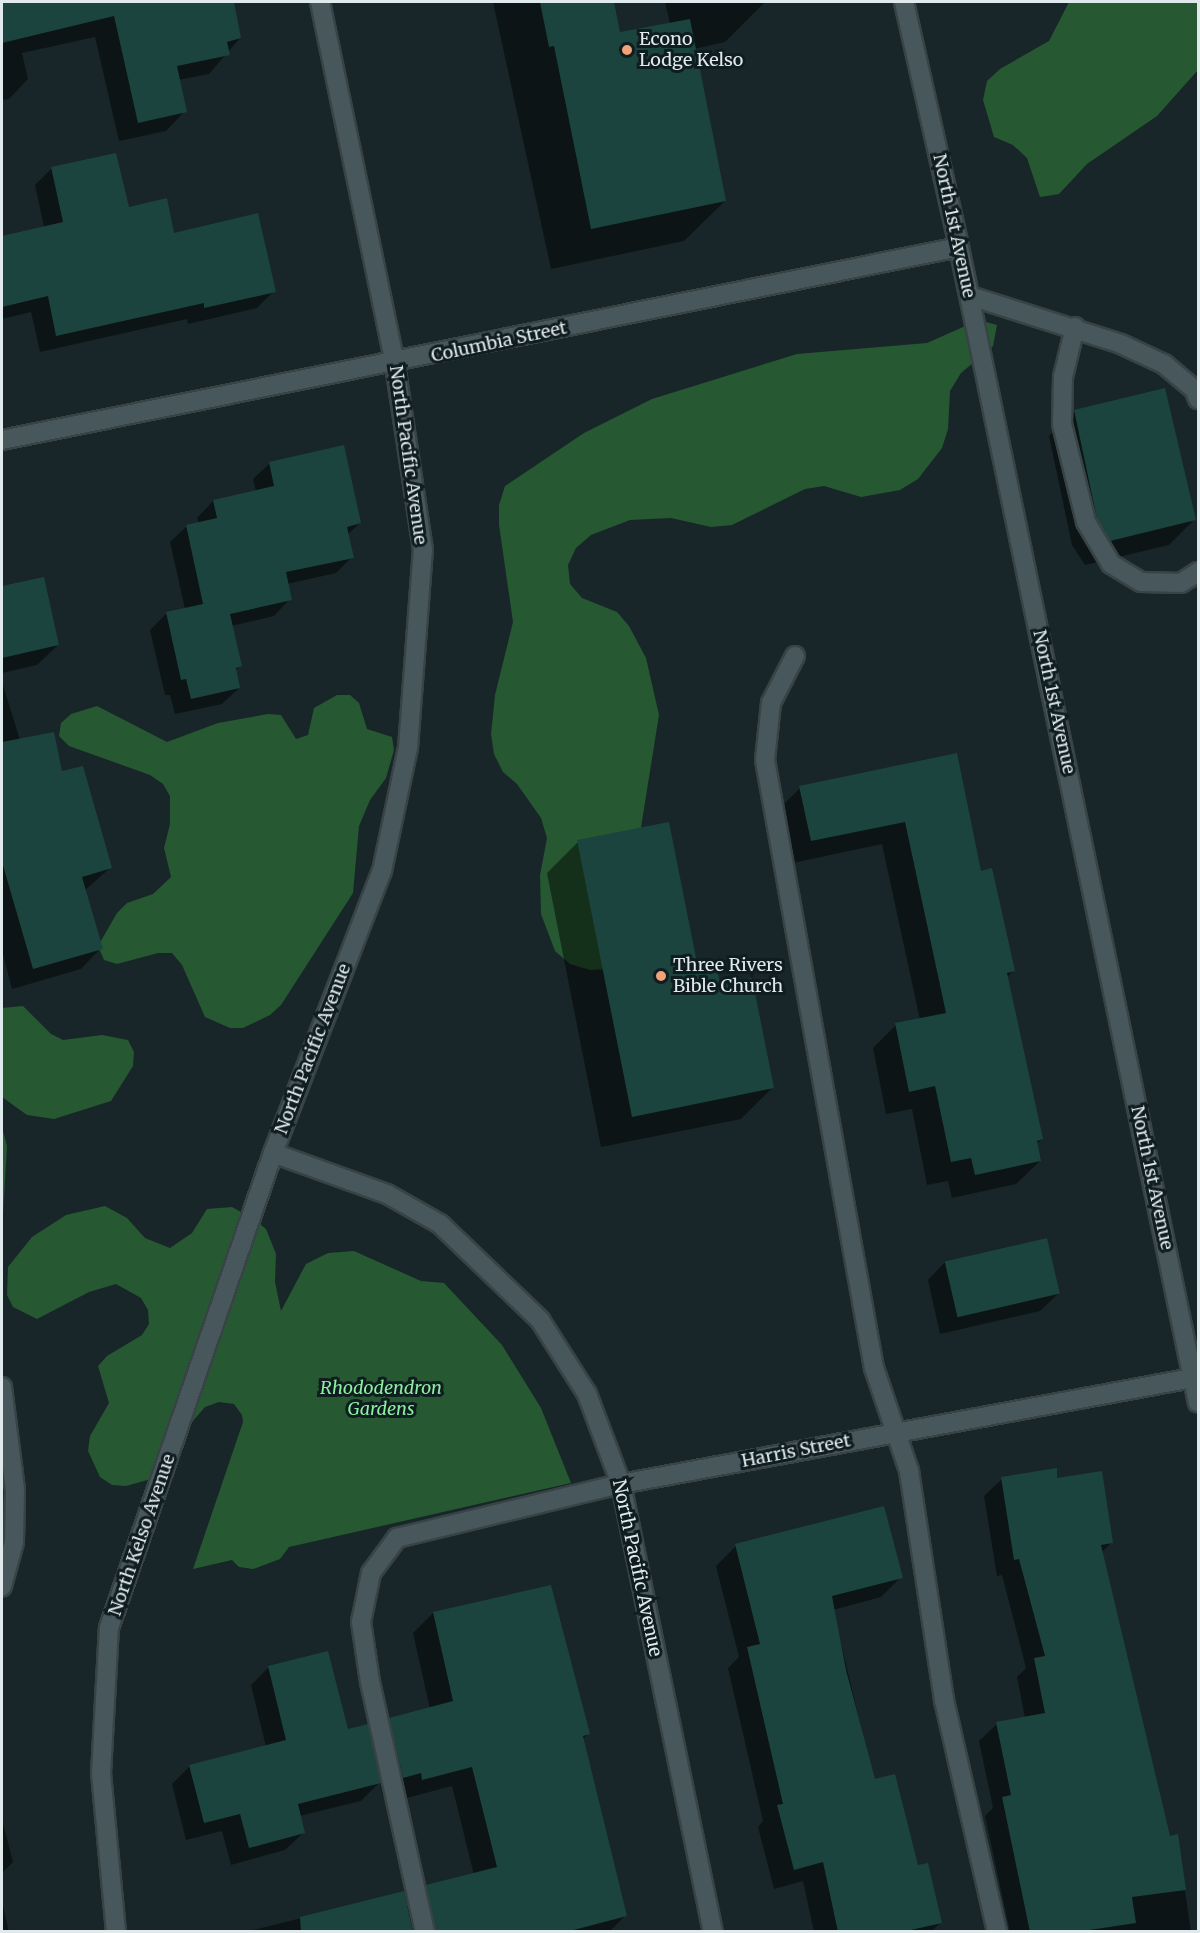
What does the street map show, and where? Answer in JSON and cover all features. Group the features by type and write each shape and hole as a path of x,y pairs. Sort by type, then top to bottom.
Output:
{"street":[{"name":"North Pacific Avenue","path":"320,2 395,364 423,550 408,748 382,871 273,1154 387,1194 440,1224 476,1256 540,1320 587,1395 621,1484 713,1932"},
{"name":"North 1st Avenue","path":"904,2 970,296 1196,1377 1198,1403"},
{"name":"Columbia Street","path":"2,441 395,364 959,247"},
{"path":"970,296 1075,327 1164,364 1194,388 1198,399"},
{"path":"1075,327 1063,377 1062,424 1086,522 1111,564 1141,582 1181,583 1198,572"},
{"path":"795,656 771,703 765,760 874,1368 909,1471 944,1700 997,1932"},
{"name":"North Kelso Avenue","path":"116,1932 101,1774 109,1628 273,1154"},
{"name":"Harris Street","path":"425,1932 370,1682 361,1622 371,1573 397,1538 621,1484 1196,1377"},
{"path":"2,1387 15,1490 14,1542 2,1586"}],"green space":[{"path":"1069,2 1198,2 1198,70 1157,116 1087,164 1059,194 1040,197 1027,158 1013,145 994,137 983,100 987,81 1000,69 1049,41"},
{"path":"979,320 997,325 993,346 961,373 950,391 948,429 942,448 918,479 900,490 861,497 824,486 805,489 732,525 711,527 671,518 630,520 591,535 576,548 568,565 570,584 582,598 617,612 629,626 646,658 659,715 635,865 611,969 590,970 570,964 555,951 541,914 540,875 547,838 541,818 517,784 503,772 494,754 491,734 495,695 513,622 499,525 499,505 505,486 584,433 652,399 797,354 927,343"},
{"path":"337,695 350,695 359,703 367,729 392,737 394,750 386,778 370,800 359,826 353,893 281,1005 270,1015 243,1028 230,1028 205,1017 182,965 172,953 158,953 117,964 104,960 98,946 117,913 127,903 153,894 171,877 164,848 170,824 170,796 163,784 150,775 69,746 59,736 61,723 71,714 97,706 167,742 218,723 268,714 281,715 296,739 308,735 314,708"},
{"path":"23,1006 51,1034 63,1040 102,1035 128,1040 134,1052 133,1066 111,1101 54,1119 27,1115 2,1097 2,1008"},
{"path":"2,1127 7,1146 2,1231"},
{"name":"Rhododendron Gardens","path":"105,1206 127,1218 145,1238 170,1248 192,1233 207,1209 232,1207 255,1220 266,1229 276,1254 275,1282 281,1311 306,1264 328,1253 354,1251 421,1281 444,1283 502,1345 541,1408 571,1483 289,1547 280,1559 253,1569 239,1567 232,1560 193,1569 243,1422 242,1415 234,1404 219,1402 205,1407 186,1429 158,1477 126,1486 112,1485 100,1477 88,1451 90,1436 109,1403 98,1366 107,1356 142,1335 149,1324 148,1310 141,1298 116,1284 89,1292 37,1319 13,1307 7,1295 8,1267 32,1237 66,1215"}],"building":[{"path":"2,2 234,2 241,38 227,42 230,55 177,66 187,112 138,123 114,16 2,43"},
{"path":"540,2 614,2 620,32 690,19 726,201 591,229 554,46 549,47"},
{"path":"116,153 129,207 167,198 174,233 258,213 276,292 204,308 204,303 56,336 48,296 2,307 2,236 63,222 51,167"},
{"path":"1165,388 1196,520 1110,541 1097,519 1074,410"},
{"path":"344,445 361,523 347,527 354,558 286,572 292,600 230,614 242,666 236,668 240,688 191,699 186,679 181,680 166,612 203,604 186,525 217,518 213,500 274,486 269,462"},
{"path":"44,577 59,645 2,658 2,586"},
{"path":"54,732 62,771 83,766 112,868 82,877 103,949 33,969 2,862 2,742"},
{"path":"957,753 981,871 992,868 1015,971 1007,973 1043,1139 1037,1141 1041,1161 975,1175 971,1158 951,1162 935,1086 909,1092 895,1023 946,1013 905,822 811,841 799,786"},
{"name":"Three Rivers Bible Church","path":"669,822 698,968 716,964 720,983 752,978 774,1088 632,1117 577,840"},
{"path":"1047,1238 1060,1294 958,1317 945,1262"},
{"path":"1057,1468 1057,1478 1102,1471 1113,1543 1101,1545 1170,1836 1178,1834 1186,1890 1132,1897 1136,1923 1076,1932 1030,1932 1002,1797 1011,1795 996,1722 1045,1713 1034,1658 1045,1656 1019,1559 1014,1560 1001,1477"},
{"path":"884,1506 903,1578 832,1596 846,1670 875,1779 895,1774 918,1865 928,1863 942,1923 902,1932 838,1932 823,1862 794,1870 777,1805 783,1804 747,1647 760,1644 735,1544"},
{"path":"551,1585 590,1734 583,1736 627,1916 566,1932 436,1932 426,1885 497,1867 472,1767 422,1780 421,1773 403,1778 389,1718 453,1701 433,1612"},
{"path":"328,1651 348,1729 368,1724 381,1783 298,1804 305,1833 249,1848 240,1814 204,1823 189,1765 286,1740 268,1666"},
{"path":"404,1891 413,1932 301,1932 300,1917"}],"place":[{"name":"Econo Lodge Kelso","path":"627,50"},
{"name":"Three Rivers Bible Church","path":"661,976"}]}
